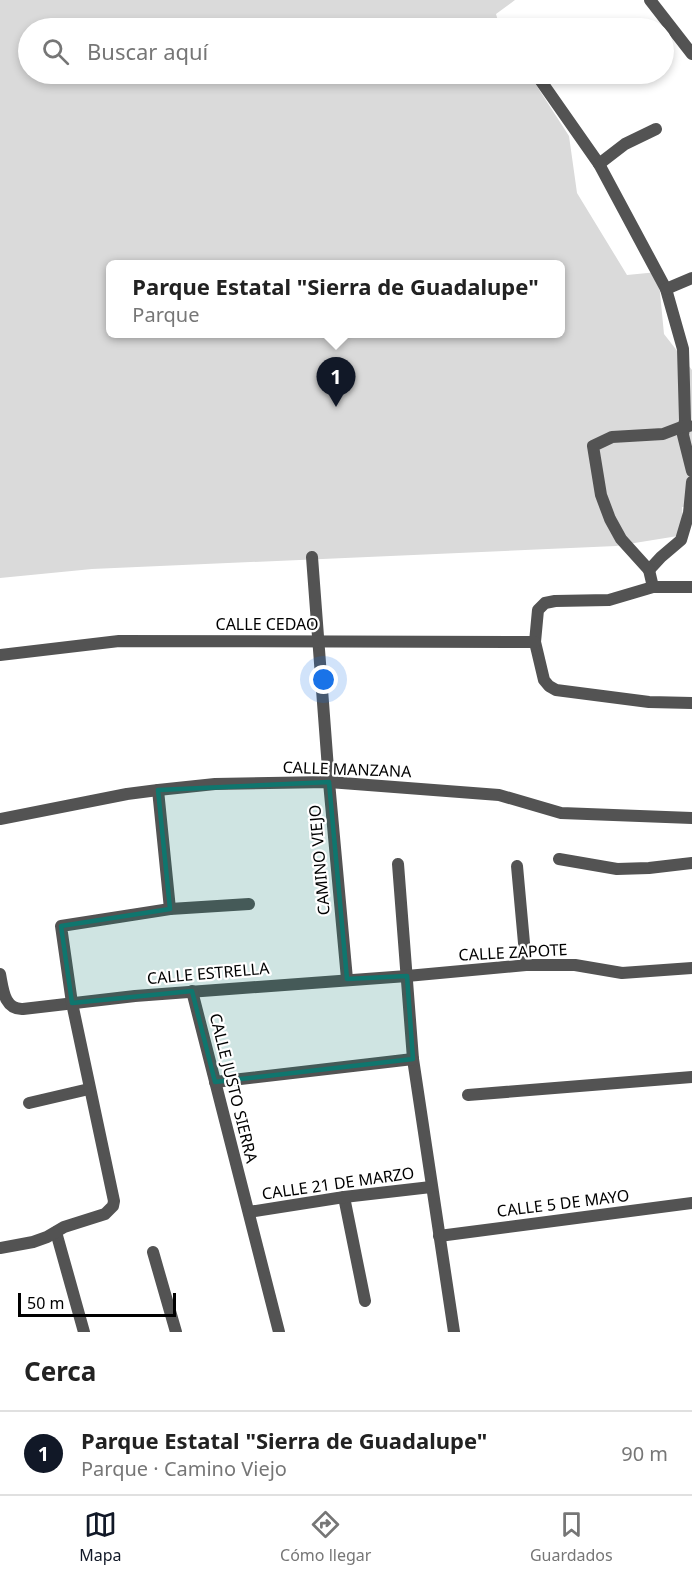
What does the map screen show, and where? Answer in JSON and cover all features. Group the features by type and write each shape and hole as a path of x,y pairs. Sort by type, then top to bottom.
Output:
{"street":[{"path":"650,0 664,18"},
{"path":"674,31 692,54"},
{"path":"543,84 599,164 666,290 683,349 688,426 684,441 692,471"},
{"path":"599,164 625,144 656,129"},
{"path":"666,290 692,278"},
{"path":"652,587 649,570 621,539 610,519 601,495 593,446 612,437 663,434 688,426"},
{"path":"681,540 689,513 692,482"},
{"path":"649,570 692,532"},
{"name":"CAMINO VIEJO","path":"312,557 347,979"},
{"path":"692,587 652,587 609,600 545,603 538,610 535,642 544,680 556,690 649,702 692,703"},
{"name":"CALLE CEDAO","path":"0,655 119,641 535,642"},
{"name":"CALLE MANZANA","path":"0,819 158,790 215,784 329,782 499,795 561,813 692,818"},
{"path":"158,790 170,909"},
{"path":"559,859 617,869 692,864"},
{"path":"398,864 413,1059 454,1332"},
{"path":"517,866 526,965"},
{"path":"0,1248 33,1242 64,1227 105,1214 113,1206 114,1193 89,1089 72,1002 61,926 170,909 249,904"},
{"name":"CALLE ZAPOTE","path":"407,976 526,965 575,965 622,973 692,968"},
{"name":"CALLE ESTRELLA","path":"0,974 7,1002 12,1008 24,1010 72,1002 192,991 407,976"},
{"name":"CALLE JUSTO SIERRA","path":"192,991 279,1332"},
{"path":"215,1082 413,1059"},
{"path":"468,1095 692,1077"},
{"path":"29,1102 89,1089"},
{"name":"CALLE 21 DE MARZO","path":"249,1212 344,1197 431,1187"},
{"path":"344,1197 365,1301"},
{"name":"CALLE 5 DE MAYO","path":"439,1236 692,1203"},
{"path":"56,1232 84,1332"},
{"path":"153,1252 176,1332"}],"highlighted area":[{"path":"329,782 347,979 407,976 413,1059 215,1082 192,991 72,1003 61,926 170,909 158,790"}],"shaded area":[{"path":"0,0 515,0 496,14 497,18 18,18 18,84 535,84 569,136 577,193 627,275 658,272 664,334 692,370 692,506 682,507 684,535 616,546 92,569 0,578"}],"place":[{"name":"Parque Estatal \"Sierra de Guadalupe\"","path":"336,407"}]}
